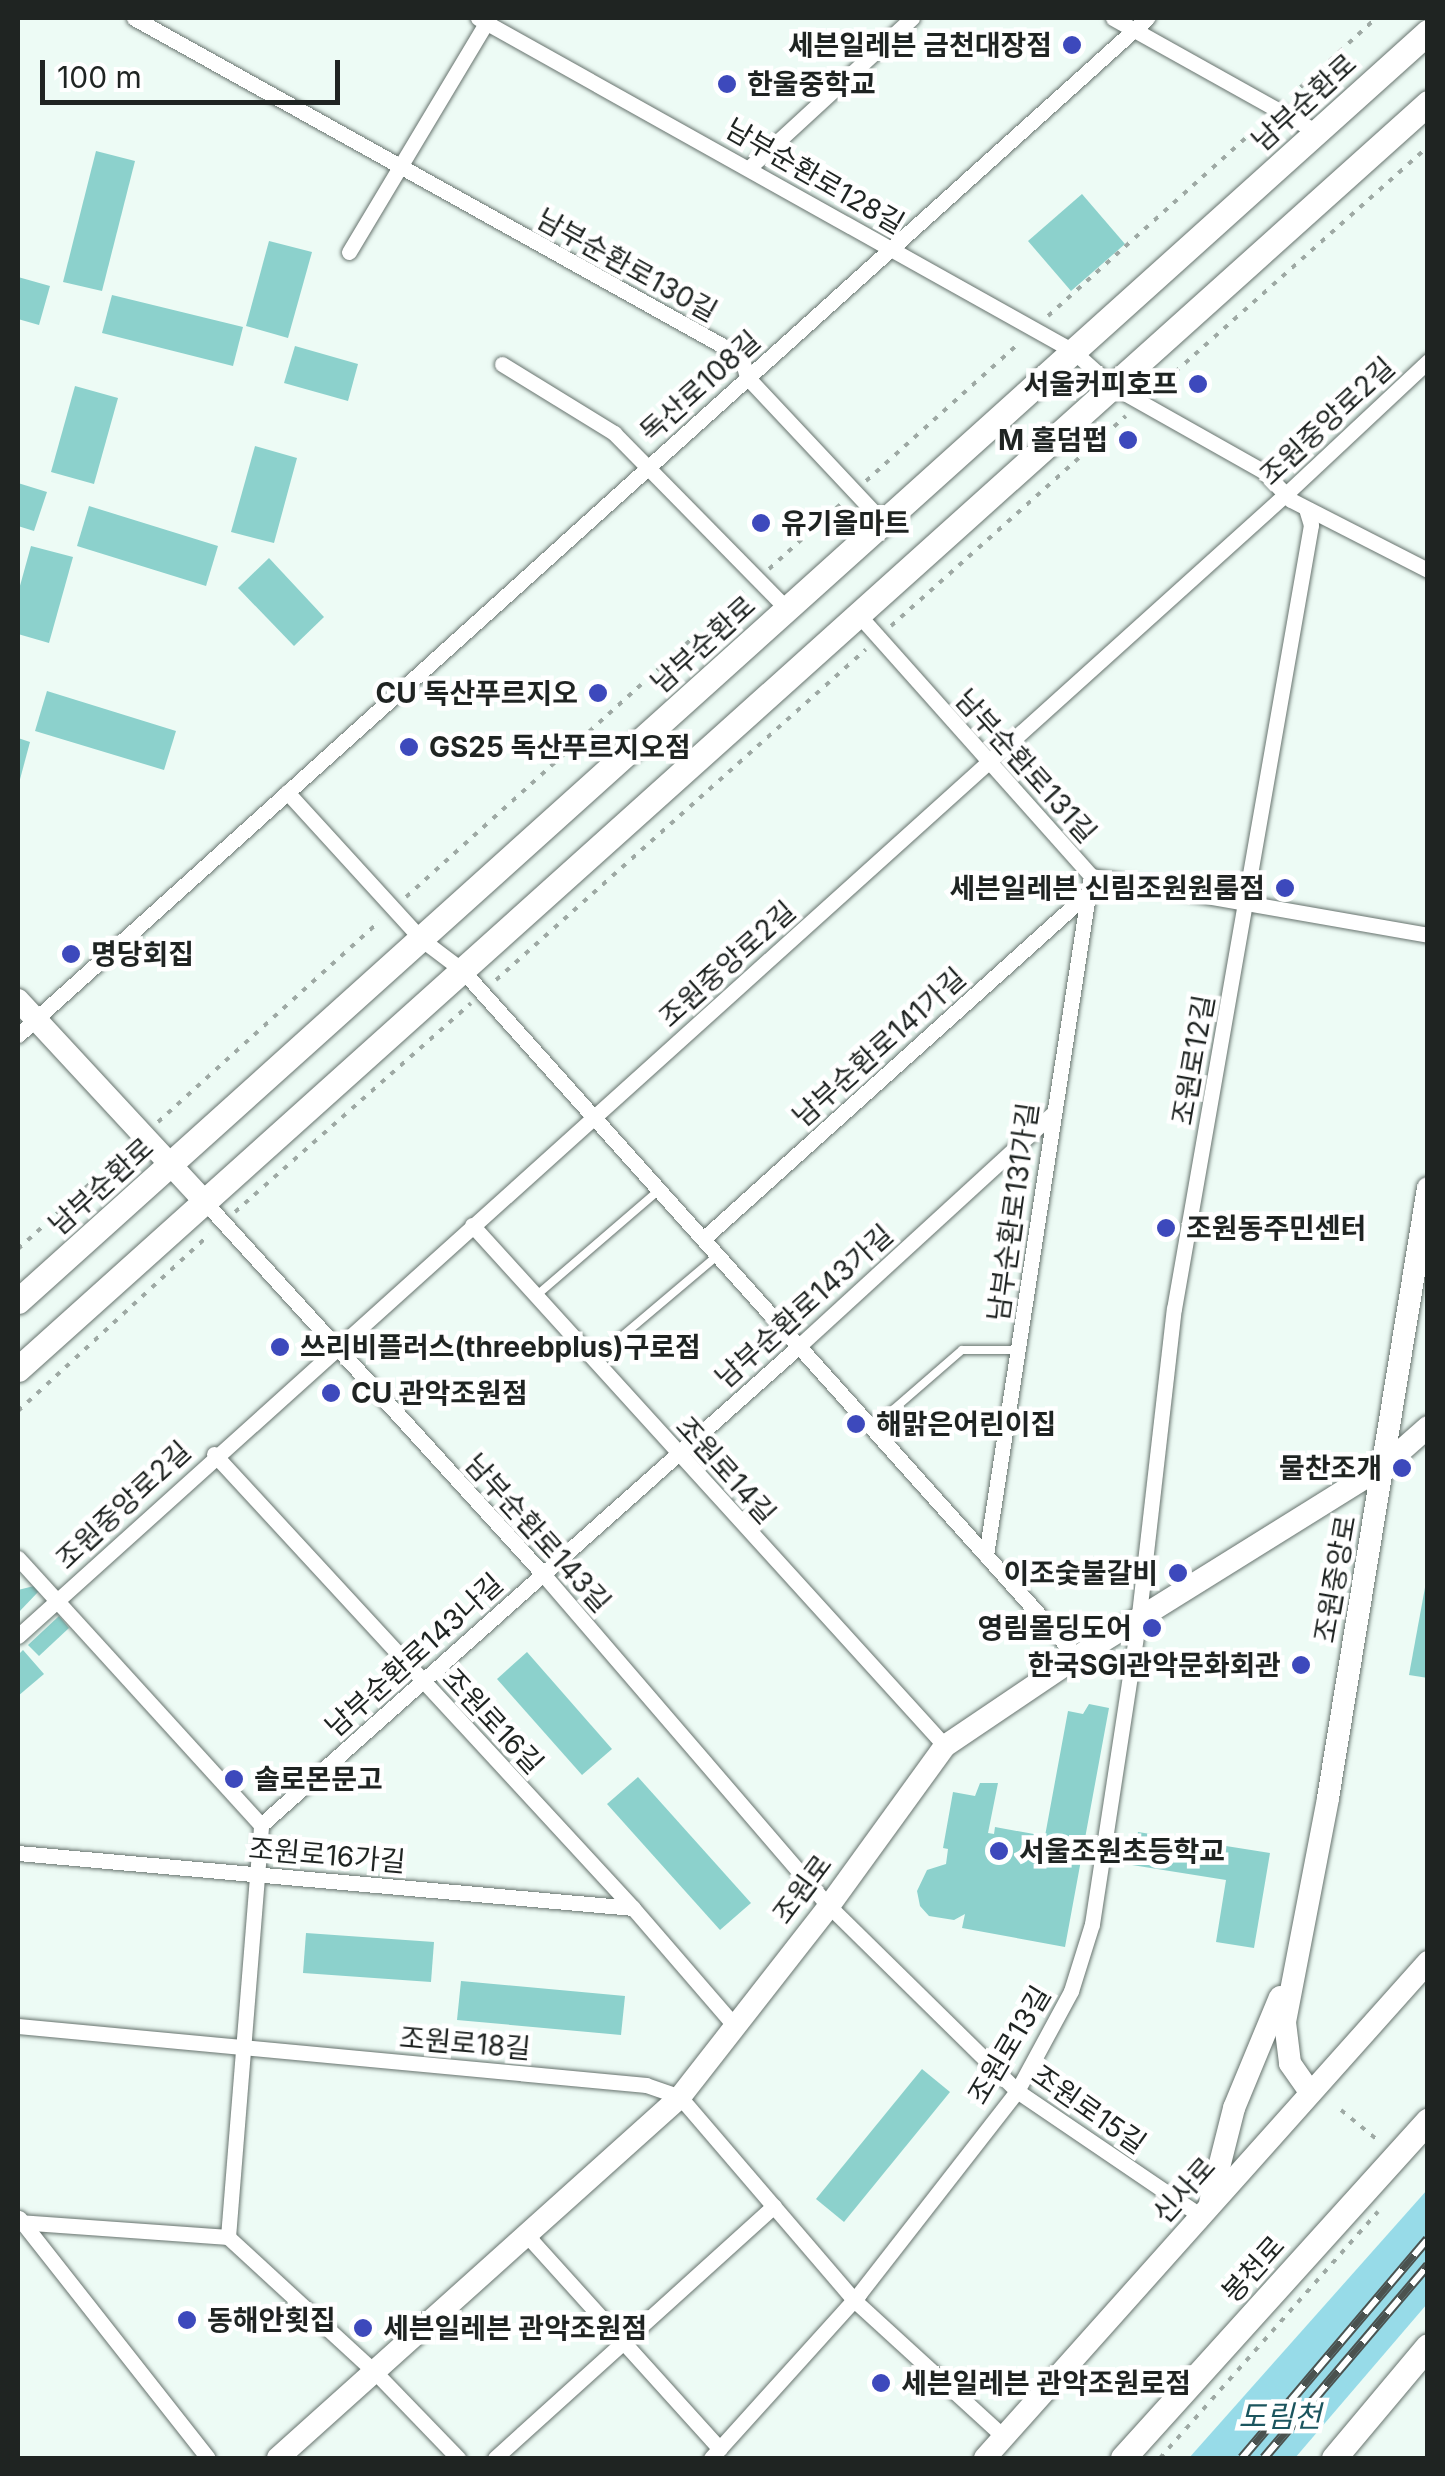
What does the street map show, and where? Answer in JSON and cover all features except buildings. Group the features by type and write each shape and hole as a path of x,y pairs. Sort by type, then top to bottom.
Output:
{"main road":[{"name":"남부순환로","path":"18,1301 1428,32"},
{"path":"18,1369 1428,103"},
{"name":"봉천로","path":"1123,2458 1428,2120"},
{"path":"1334,2458 1428,2346"}],"street":[{"name":"남부순환로130길","path":"134,18 400,170 741,356 747,378 884,522"},
{"path":"750,167 912,18"},
{"path":"1113,18 1316,132"},
{"name":"독산로108길","path":"18,1034 1147,18"},
{"name":"남부순환로128길","path":"400,170 484,19 1073,351 1112,386 1262,471 1306,509 1350,526 1428,570"},
{"path":"350,252 400,170"},
{"name":"조원중앙로2길","path":"18,1636 214,1454 595,1118 1428,361"},
{"path":"502,364 614,432 786,609"},
{"name":"조원로12길","path":"1138,1623 1174,1310 1311,526 1306,509"},
{"name":"남부순환로131길","path":"857,613 988,761 1089,885 1428,935"},
{"path":"286,792 421,939 462,970 1077,1657"},
{"name":"남부순환로131가길","path":"986,1555 1089,885"},
{"name":"남부순환로141가길","path":"703,1239 1089,885"},
{"path":"18,1000 204,1200"},
{"name":"남부순환로143가길","path":"543,1574 1052,1114"},
{"name":"조원중앙로","path":"1310,2092 1290,2063 1286,2044 1294,1967 1328,1798 1428,1188"},
{"name":"남부순환로143길","path":"204,1200 543,1574 829,1906"},
{"name":"조원로14길","path":"472,1225 945,1746"},
{"name":"조원로","path":"278,2458 680,2097 733,2024 829,1906 945,1746 1077,1657 1138,1623 1385,1465 1428,1427"},
{"name":"조원로16길","path":"214,1454 633,1908 733,2024"},
{"path":"18,1558 261,1826 228,2237"},
{"name":"남부순환로143나길","path":"261,1826 543,1574"},
{"name":"조원로13길","path":"716,2454 854,2300 1017,2091 1070,1991 1092,1924 1138,1623"},
{"name":"조원로16가길","path":"18,1852 633,1908"},
{"name":"조원로15길","path":"829,1906 1017,2091 1205,2211"},
{"name":"신사로","path":"985,2458 1428,1962"},
{"path":"1205,2211 1234,2108 1294,1967"},
{"name":"조원로18길","path":"18,2026 646,2085 680,2097"},
{"path":"680,2097 854,2300 1004,2437"},
{"path":"495,2458 774,2206"},
{"path":"18,2219 228,2237 375,2372 458,2458"},
{"path":"18,2219 208,2458"},
{"path":"524,2238 532,2241 624,2343 716,2454"}],"lane":[{"path":"536,1296 659,1190"},
{"path":"593,1360 718,1255"},
{"path":"872,1428 962,1350 1018,1350"}],"path":[{"path":"1048,316 1376,18"},
{"path":"18,1411 223,1222 1428,146"},
{"path":"18,1249 1018,344"},
{"path":"1160,2458 1389,2200"}],"water":[{"name":"도림천","path":"1427,2190 1427,2304 1295,2458 1189,2458"}],"railway":[{"path":"1242,2458 1428,2239"},
{"path":"1264,2458 1428,2265"}],"place":[{"name":"세븐일레븐 금천대장점","path":"1072,45"},
{"name":"한울중학교","path":"727,84"},
{"name":"서울커피호프","path":"1198,384"},
{"name":"M 홀덤펍","path":"1128,440"},
{"name":"유기올마트","path":"761,523"},
{"name":"CU 독산푸르지오","path":"598,693"},
{"name":"GS25 독산푸르지오점","path":"409,747"},
{"name":"세븐일레븐 신림조원원룸점","path":"1285,888"},
{"name":"명당회집","path":"71,954"},
{"name":"조원동주민센터","path":"1166,1228"},
{"name":"쓰리비플러스(threebplus)구로점","path":"280,1347"},
{"name":"CU 관악조원점","path":"331,1393"},
{"name":"해맑은어린이집","path":"856,1424"},
{"name":"물찬조개","path":"1402,1468"},
{"name":"이조숯불갈비","path":"1178,1573"},
{"name":"영림몰딩도어","path":"1152,1628"},
{"name":"한국SGI관악문화회관","path":"1301,1665"},
{"name":"솔로몬문고","path":"234,1779"},
{"name":"서울조원초등학교","path":"999,1851"},
{"name":"동해안횟집","path":"187,2320"},
{"name":"세븐일레븐 관악조원점","path":"363,2328"},
{"name":"세븐일레븐 관악조원로점","path":"881,2383"}]}
